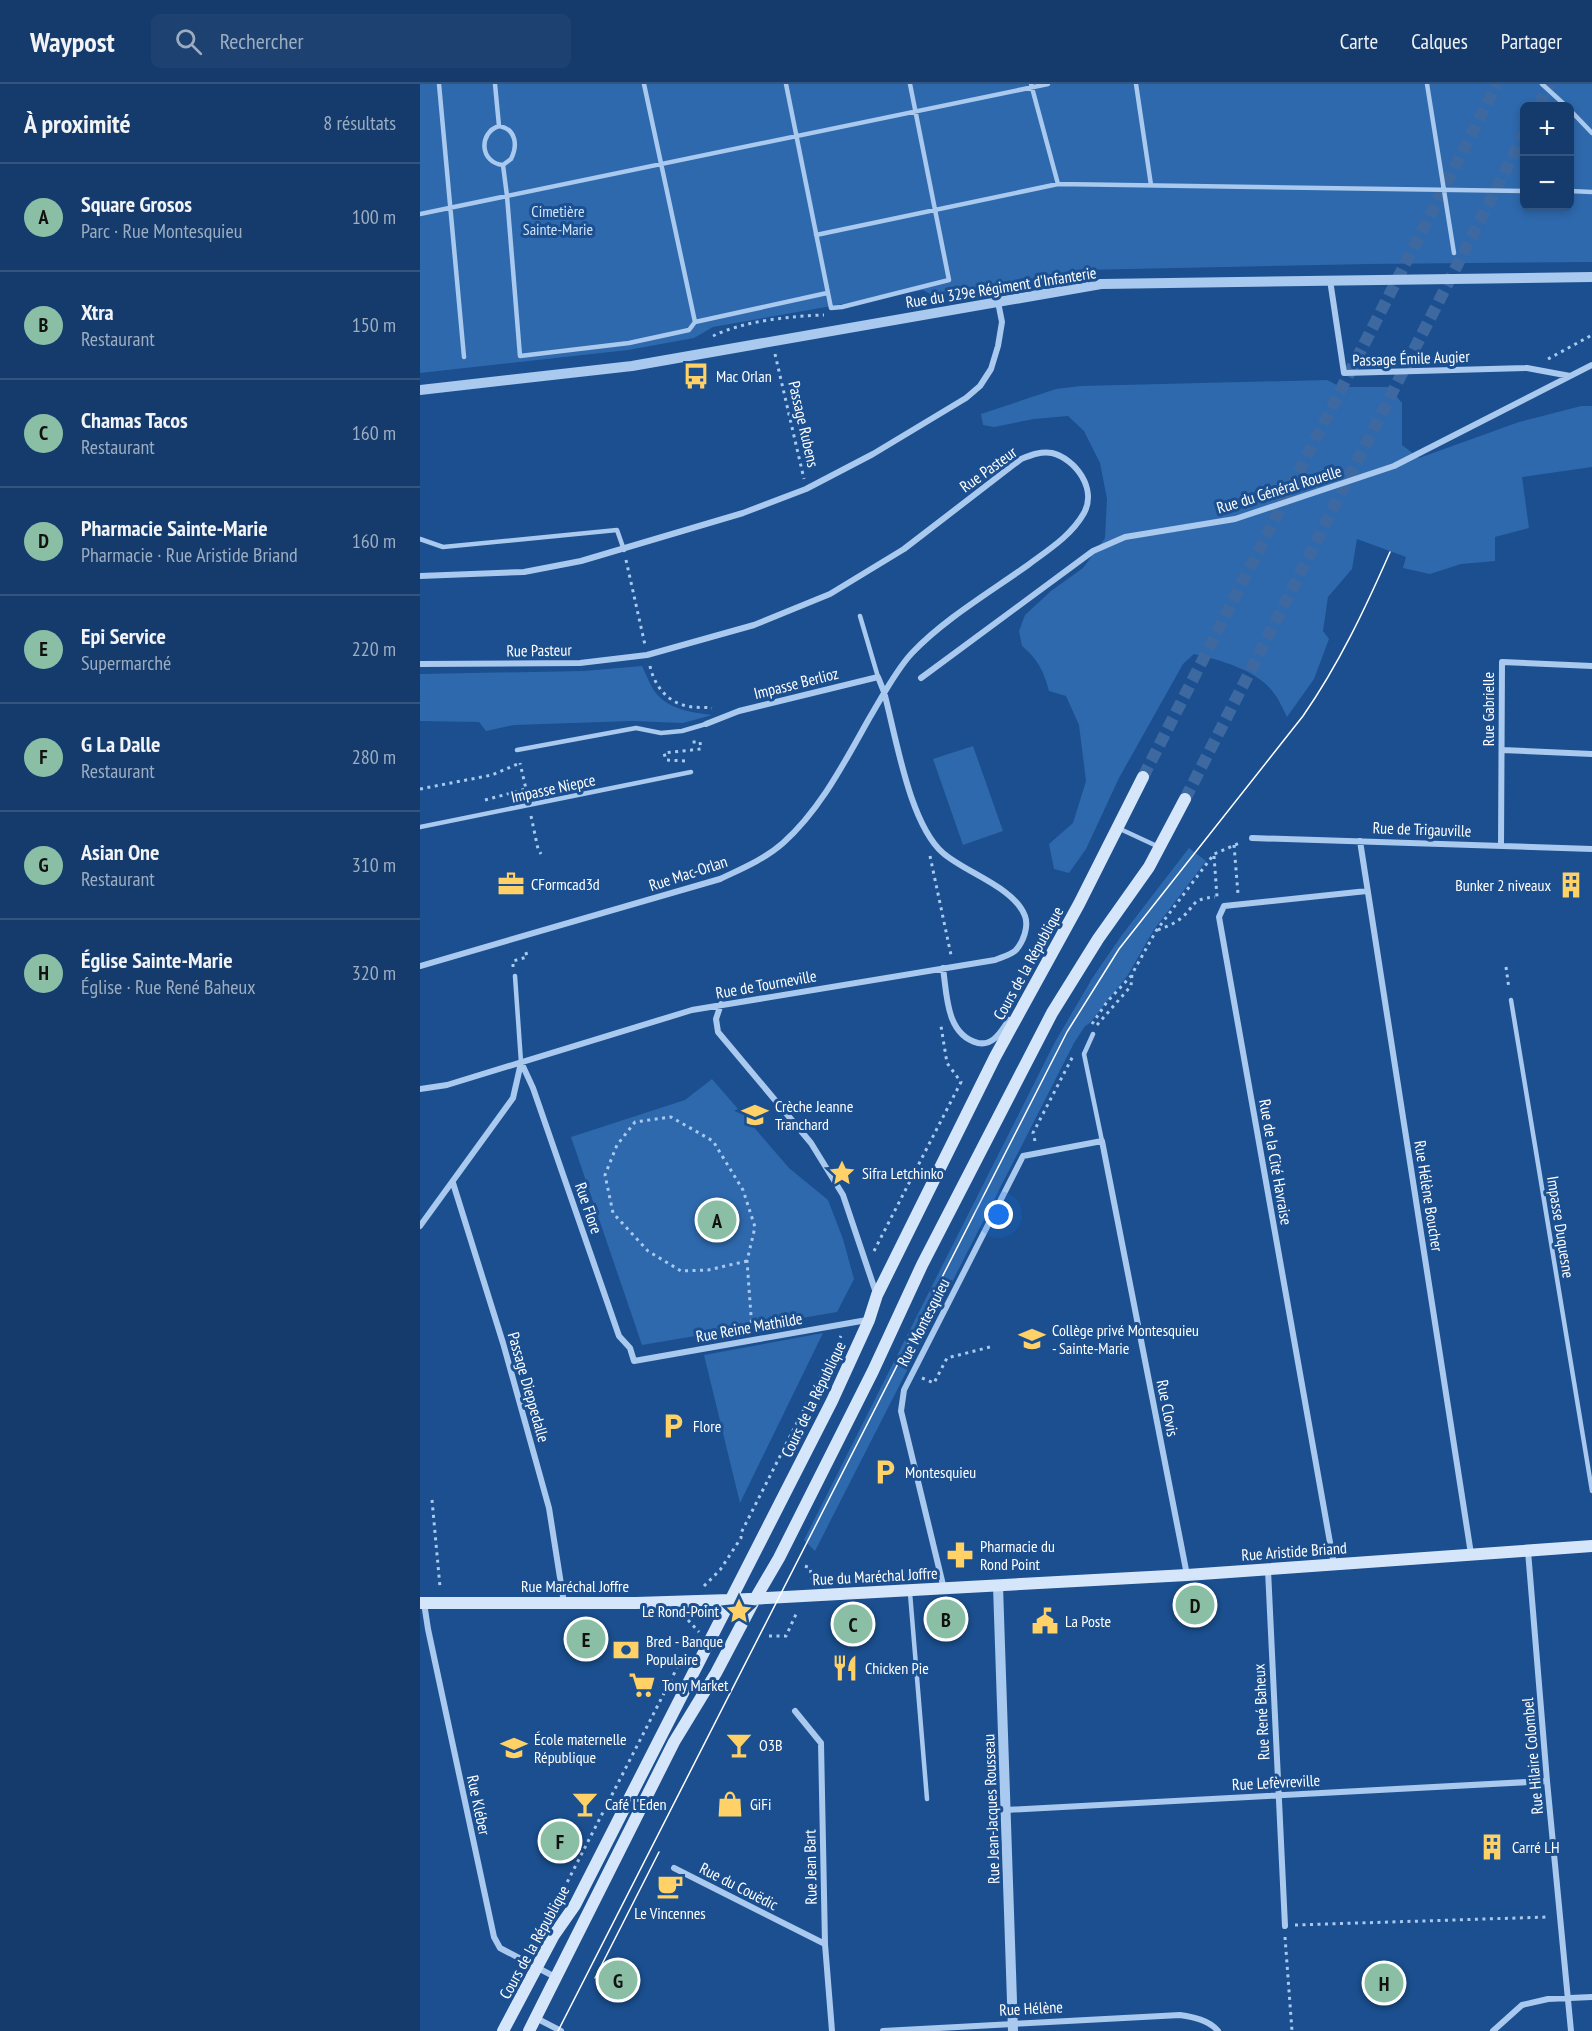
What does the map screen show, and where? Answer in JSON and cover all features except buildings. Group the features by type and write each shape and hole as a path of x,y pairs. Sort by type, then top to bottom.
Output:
{"main road":[{"name":"Cours de la République","path":"503,2031 554,1935 575,1905 836,1392 877,1295 995,1057 1079,904 1143,777"},
{"name":"Cours de la République","path":"529,2031 674,1742 716,1673 754,1599 779,1558 873,1371 922,1265 1052,1013 1098,939 1149,867 1185,799"},
{"name":"Rue Aristide Briand","path":"998,1586 1268,1570 1592,1546"},
{"name":"Rue du Maréchal Joffre","path":"730,1600 998,1586"},
{"name":"Rue Maréchal Joffre","path":"422,1603 730,1600"}],"street":[{"name":"Rue du 329e Régiment d'Infanterie","path":"420,390 632,366 1101,284 1592,277"},
{"name":"Passage Émile Augier","path":"1330,280 1344,374 1527,368 1571,376"},
{"path":"420,576 468,576 524,572 581,561 744,513 806,489 873,454 966,398 980,386 991,369 998,346 1002,322 998,302"},
{"name":"Rue du Général Rouelle","path":"921,678 1094,551 1125,537 1235,519 1394,466 1592,365"},
{"name":"Rue Pasteur","path":"420,664 580,663 647,655 754,626 830,594 904,549 1022,459 1034,454 1050,453 1064,458 1076,467 1085,483 1086,498 1085,511 1076,524 1059,542 932,634 910,654 884,692"},
{"name":"Rue Gabrielle","path":"1501,846 1502,662 1592,666"},
{"path":"878,677 913,803 926,832 943,852 1016,901 1026,918 1024,936 1015,952 995,960 943,968 950,1012 959,1033 967,1040 983,1044 997,1039 1039,976"},
{"name":"Impasse Berlioz","path":"706,724 739,711 878,677"},
{"name":"Rue Mac-Orlan","path":"420,966 720,879 751,864 782,844 819,804 884,692"},
{"path":"1502,750 1592,754"},
{"name":"Rue de Trigauville","path":"1252,837 1592,849"},
{"name":"Rue Hélène Boucher","path":"1360,841 1472,1555"},
{"path":"1239,904 1367,891"},
{"name":"Rue de la Cité Havraise","path":"1239,904 1224,906 1218,917 1334,1565"},
{"name":"Rue de Tourneville","path":"420,1089 447,1085 692,1010 943,968"},
{"path":"721,1004 716,1019 718,1032 811,1143 843,1195 877,1295"},
{"path":"420,1226 513,1098 521,1062"},
{"name":"Rue Flore","path":"521,1062 533,1088 619,1336 630,1348 634,1361"},
{"name":"Rue Montesquieu","path":"944,1589 901,1411 904,1390 1023,1156 1102,1141"},
{"name":"Rue Clovis","path":"1102,1141 1186,1575"},
{"name":"Passage Dieppedalle","path":"453,1183 503,1343 549,1508 564,1603"},
{"name":"Rue Reine Mathilde","path":"634,1361 868,1320"},
{"name":"Rue Hilaire Colombel","path":"1528,1551 1571,2031"},
{"name":"Rue René Baheux","path":"1268,1570 1285,1926"},
{"name":"Rue Jean-Jacques Rousseau","path":"998,1586 1012,2027"},
{"name":"Rue Kléber","path":"422,1603 494,1937 500,1948 557,1978"},
{"name":"Rue Jean Bart","path":"795,1711 821,1743 825,1944 832,2031"},
{"name":"Rue Lefèvreville","path":"1006,1810 1547,1781"},
{"name":"Rue du Couëdic","path":"674,1868 825,1944"},
{"path":"1493,2031 1522,2005 1548,1999 1592,1997"},
{"name":"Rue Hélène","path":"883,2031 1012,2027 1180,2015 1198,2019 1215,2027 1218,2031"},
{"path":"536,2018 561,2031"}],"lane":[{"path":"439,84 464,357"},
{"path":"495,84 499,126"},
{"path":"644,84 695,322"},
{"path":"786,84 831,308 950,280 910,84"},
{"path":"420,214 1048,84"},
{"path":"1136,84 1151,185"},
{"path":"1427,84 1454,253"},
{"path":"1542,84 1562,102"},
{"path":"1032,86 1058,184"},
{"path":"1574,115 1592,133"},
{"path":"499,126 511,131 515,143 512,159 503,165 492,162 485,149 486,135 492,128 499,126"},
{"path":"503,165 520,356 629,343 689,330 695,322 827,293"},
{"path":"816,235 1058,184 1520,191"},
{"path":"1574,191 1592,192"},
{"path":"420,539 443,547 617,530 624,550"},
{"path":"860,616 878,677"},
{"path":"517,750 636,728 661,733 682,731 706,724"},
{"name":"Impasse Niepce","path":"420,827 691,772"},
{"path":"1118,828 1159,847"},
{"path":"515,976 521,1062"},
{"name":"Impasse Duquesne","path":"1511,1000 1592,1491"},
{"path":"1093,1034 1084,1054 1102,1141"},
{"path":"910,1591 927,1799"}],"path":[{"path":"1541,371 1547,359 1592,335"},
{"name":"Passage Rubens","path":"777,365 806,489"},
{"path":"689,742 700,742 701,749 664,753 666,760 690,761"},
{"path":"473,817 481,802 526,789 517,750"},
{"path":"420,789 492,775 520,763"},
{"path":"528,806 538,849 542,854"},
{"path":"1093,1034 1098,1024 1131,986 1132,974 1156,931 1214,854 1252,837"},
{"path":"936,845 929,853 933,880 950,949"},
{"path":"1234,845 1239,904"},
{"path":"1156,931 1181,919 1193,904 1204,898 1217,897 1214,854"},
{"path":"1228,895 1238,894"},
{"path":"1506,967 1511,1000"},
{"path":"867,1265 961,1082 947,1063 940,1028 950,1012"},
{"path":"747,1261 708,1270 681,1271 648,1251 613,1213 605,1175 617,1145 635,1122 671,1117 714,1141 743,1190 755,1227 747,1261 752,1329"},
{"path":"704,1587 720,1570 741,1538 741,1533 848,1323"},
{"path":"912,1374 934,1383 947,1358 990,1347"},
{"path":"432,1500 442,1603"},
{"path":"720,1570 729,1565"},
{"path":"805,1566 810,1568 812,1579"},
{"path":"769,1636 786,1636 799,1608"},
{"path":"688,1620 699,1631"},
{"path":"555,1907 678,1666"},
{"path":"1292,2031 1285,1926 1560,1916"}],"green space":[{"name":"Cimetière Sainte-Marie","path":"420,84 1592,84 1592,262 1080,270 936,297 923,290 713,327 694,338 628,350 420,373"},
{"path":"1327,380 1341,387 1389,387 1402,403 1402,445 1419,458 1519,422 1581,406 1592,406 1592,467 1522,477 1529,528 1495,537 1495,561 1461,564 1430,574 1403,568 1406,557 1357,539 1352,569 1328,597 1323,631 1329,639 1314,679 1287,717 1275,695 1258,678 1226,663 1194,654 1183,664 1119,778 1086,849 1069,873 1054,869 1049,844 1073,823 1086,781 1079,725 1066,696 1049,691 1040,666 1022,646 1019,631 1025,615 1051,591 1083,568 1105,538 1107,499 1100,463 1084,431 1068,416 1034,419 994,427 983,425 981,414 1056,389 1081,386"},
{"path":"642,666 655,692 667,703 696,713 712,715 683,723 632,721 514,725 486,731 479,722 420,721 420,674 584,671"},
{"path":"973,746 1003,831 963,845 933,759"},
{"path":"1189,848 1206,861 1153,931 1128,975 1090,1023 1085,1026 1074,1043 815,1551 804,1540 1055,1042 1093,977 1122,935"},
{"path":"712,1079 789,1168 828,1200 843,1239 854,1279 837,1312 642,1345 571,1137 685,1100"},
{"path":"823,1333 740,1503 704,1355"}],"tunnel":[{"path":"1143,777 1497,84"},
{"path":"1541,102 1550,84"},
{"path":"1185,799 1520,142"}],"tram line":[{"path":"558,2031 1067,1032 1119,949 1303,716 1351,636 1390,552"},
{"path":"595,1978 659,1852"}],"place":[{"name":"Mac Orlan","path":"696,376"},
{"name":"CFormcad3d","path":"511,884"},
{"name":"Bunker 2 niveaux","path":"1571,885"},
{"name":"Crèche Jeanne Tranchard","path":"755,1115"},
{"name":"Sifra Letchinko","path":"842,1173"},
{"name":"Square Grosos","path":"717,1220"},
{"name":"Collège privé Montesquieu - Sainte-Marie","path":"1032,1339"},
{"name":"Flore","path":"673,1426"},
{"name":"Montesquieu","path":"885,1472"},
{"name":"Pharmacie du Rond Point","path":"960,1555"},
{"name":"Pharmacie Sainte-Marie","path":"1195,1605"},
{"name":"Le Rond-Point","path":"739,1611"},
{"name":"Xtra","path":"946,1619"},
{"name":"La Poste","path":"1045,1621"},
{"name":"Chamas Tacos","path":"853,1624"},
{"name":"Epi Service","path":"586,1639"},
{"name":"Bred - Banque Populaire","path":"626,1650"},
{"name":"Chicken Pie","path":"845,1668"},
{"name":"Tony Market","path":"642,1685"},
{"name":"O3B","path":"739,1745"},
{"name":"École maternelle République","path":"514,1748"},
{"name":"Café l'Eden","path":"585,1804"},
{"name":"GiFi","path":"730,1804"},
{"name":"G La Dalle","path":"560,1841"},
{"name":"Carré LH","path":"1492,1847"},
{"name":"Le Vincennes","path":"670,1886"},
{"name":"Asian One","path":"618,1980"},
{"name":"Église Sainte-Marie","path":"1384,1983"}]}
